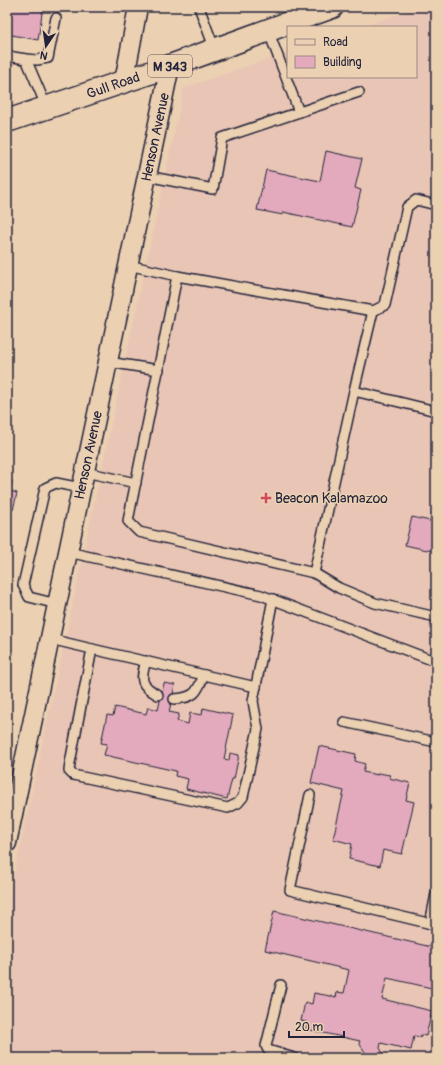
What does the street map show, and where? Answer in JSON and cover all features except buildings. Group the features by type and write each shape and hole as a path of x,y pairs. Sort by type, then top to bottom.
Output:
{"main road":[{"name":"Gull Road","path":"7,121 170,66 332,7"}],"street":[{"path":"124,82 138,7"},
{"name":"Henson Avenue","path":"7,843 170,66"}],"lane":[{"path":"199,7 215,50"},
{"path":"7,56 37,60 48,58 56,18"},
{"path":"268,30 299,112"},
{"path":"26,59 47,108"},
{"path":"147,176 213,189 222,138 359,92"},
{"path":"128,265 178,276 373,311 385,305 407,207 416,200 436,205"},
{"path":"178,276 128,521 139,532 314,573 339,588 375,603 436,617"},
{"path":"314,573 373,311"},
{"path":"108,362 159,370"},
{"path":"354,391 436,411"},
{"path":"57,604 29,597 23,585 45,488 56,483 83,480 136,483"},
{"path":"68,552 261,595 429,659 436,659"},
{"path":"92,649 69,771 73,775 228,808 238,803 243,797 258,729 253,701 273,599"},
{"path":"50,639 256,686"},
{"path":"146,661 142,673 142,681 145,687 158,695"},
{"path":"174,699 185,698 193,695 198,689 204,674"},
{"path":"344,722 436,742"},
{"path":"310,795 290,890 433,924 436,894"},
{"path":"280,985 266,1046 268,1050 294,1058"}],"shaded area":[{"name":"Beacon Kalamazoo","path":"419,7 436,7 436,1058 7,1058 7,908 184,88 287,52 287,78 417,78 417,26 364,26"}],"place":[{"name":"Beacon Kalamazoo","path":"266,498"}]}
